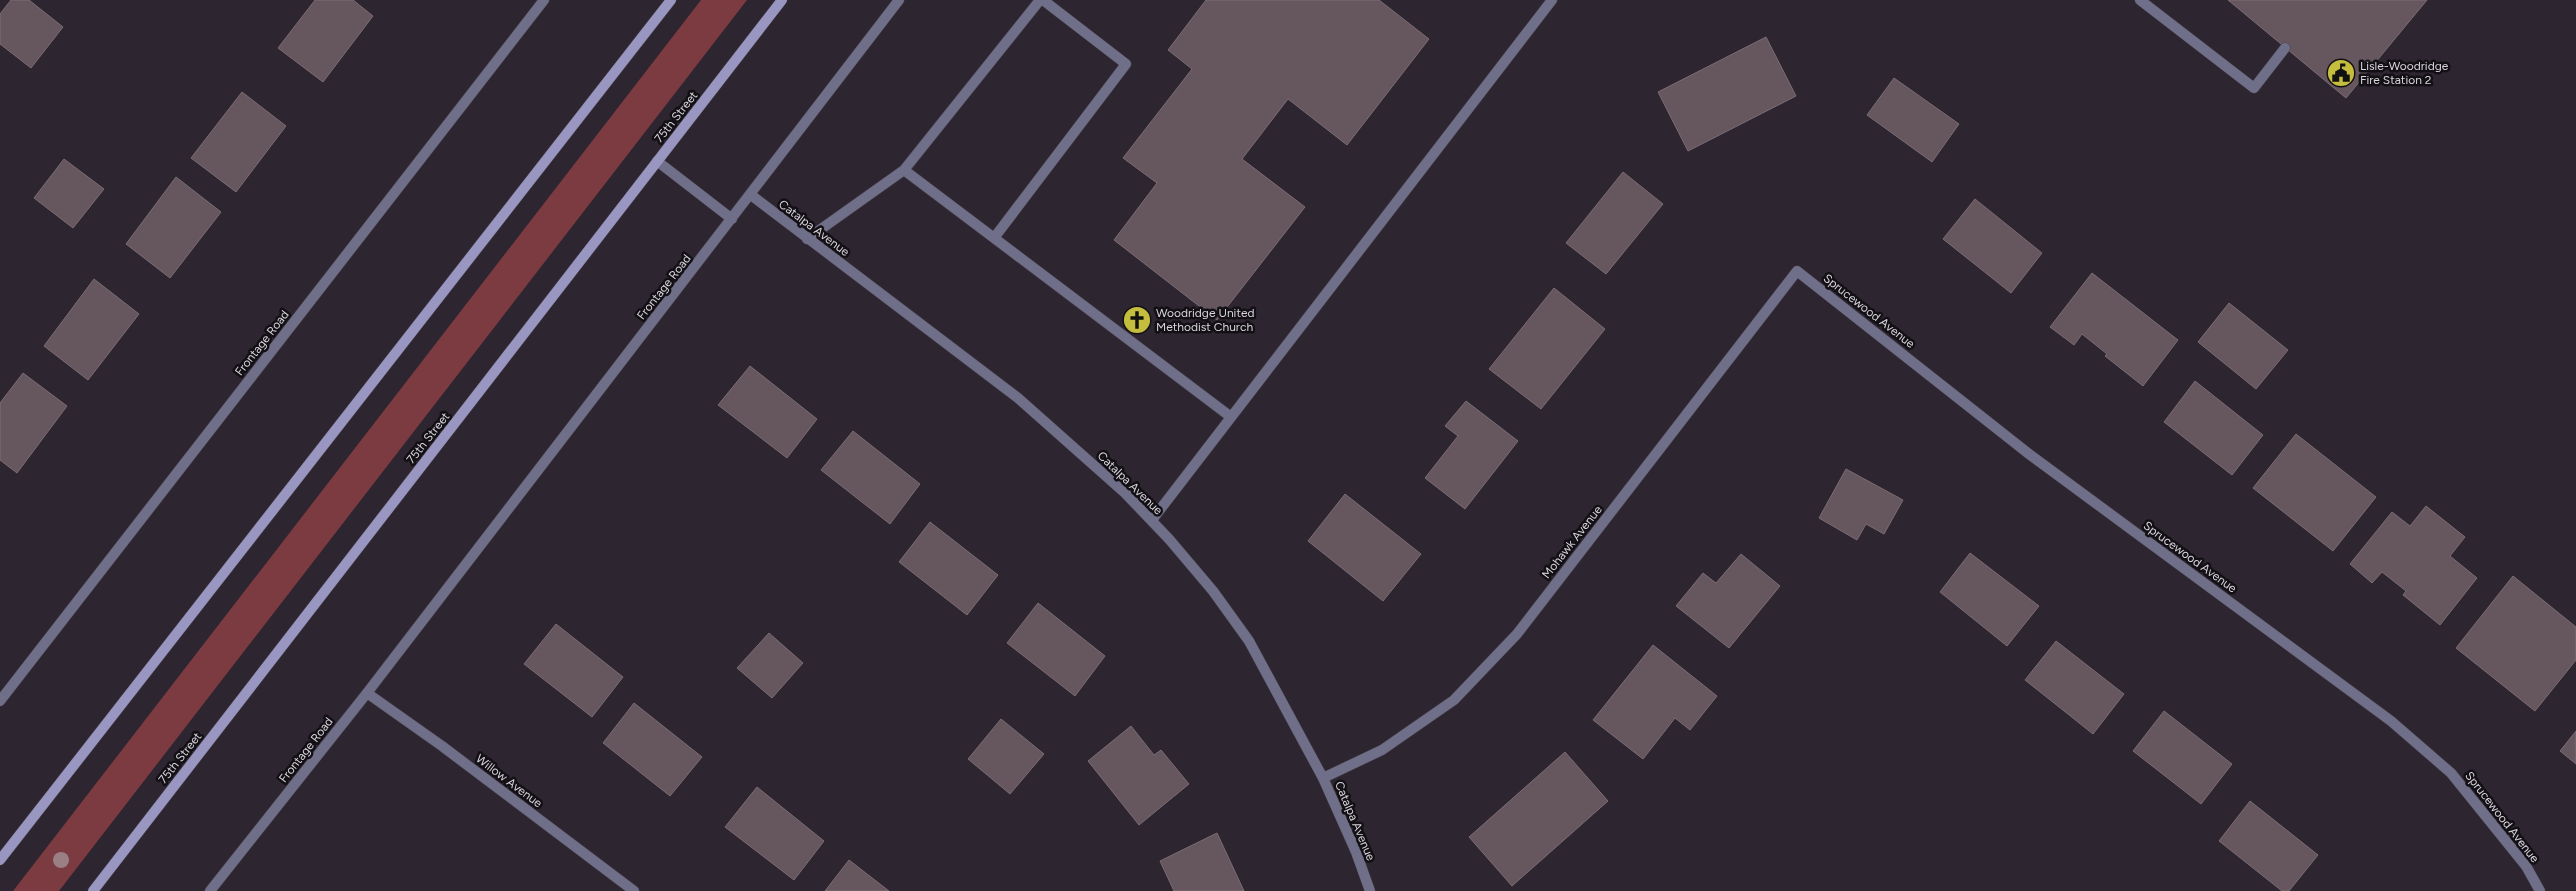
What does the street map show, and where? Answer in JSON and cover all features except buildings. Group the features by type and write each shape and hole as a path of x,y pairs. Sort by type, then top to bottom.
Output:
{"main road":[{"path":"0,860 671,0"},
{"name":"75th Street","path":"94,891 782,0"}],"street":[{"name":"Frontage Road","path":"0,702 544,0"},
{"path":"657,162 732,219 899,0"},
{"path":"808,239 904,170 1041,0 1126,64 994,238"},
{"path":"1152,520 1552,0"},
{"path":"2140,0 2254,88 2286,48"},
{"path":"904,170 1231,417"},
{"name":"Catalpa Avenue","path":"751,195 1018,398 1125,493 1152,520 1213,591 1249,641 1323,778 1356,852 1370,891"},
{"name":"Frontage Road","path":"210,891 367,693 732,219"},
{"name":"Mohawk Avenue","path":"1323,778 1382,750 1454,700 1517,634 1796,271"},
{"name":"Sprucewood Avenue","path":"1796,271 2029,454 2391,720 2451,773 2526,866 2540,891"},
{"name":"Willow Avenue","path":"367,693 442,746 634,891"}],"shaded area":[{"path":"701,0 747,0 59,891 13,891"}],"place":[{"name":"Lisle-Woodridge Fire Station 2","path":"2341,73"},
{"name":"Woodridge United Methodist Church","path":"1137,320"}]}
